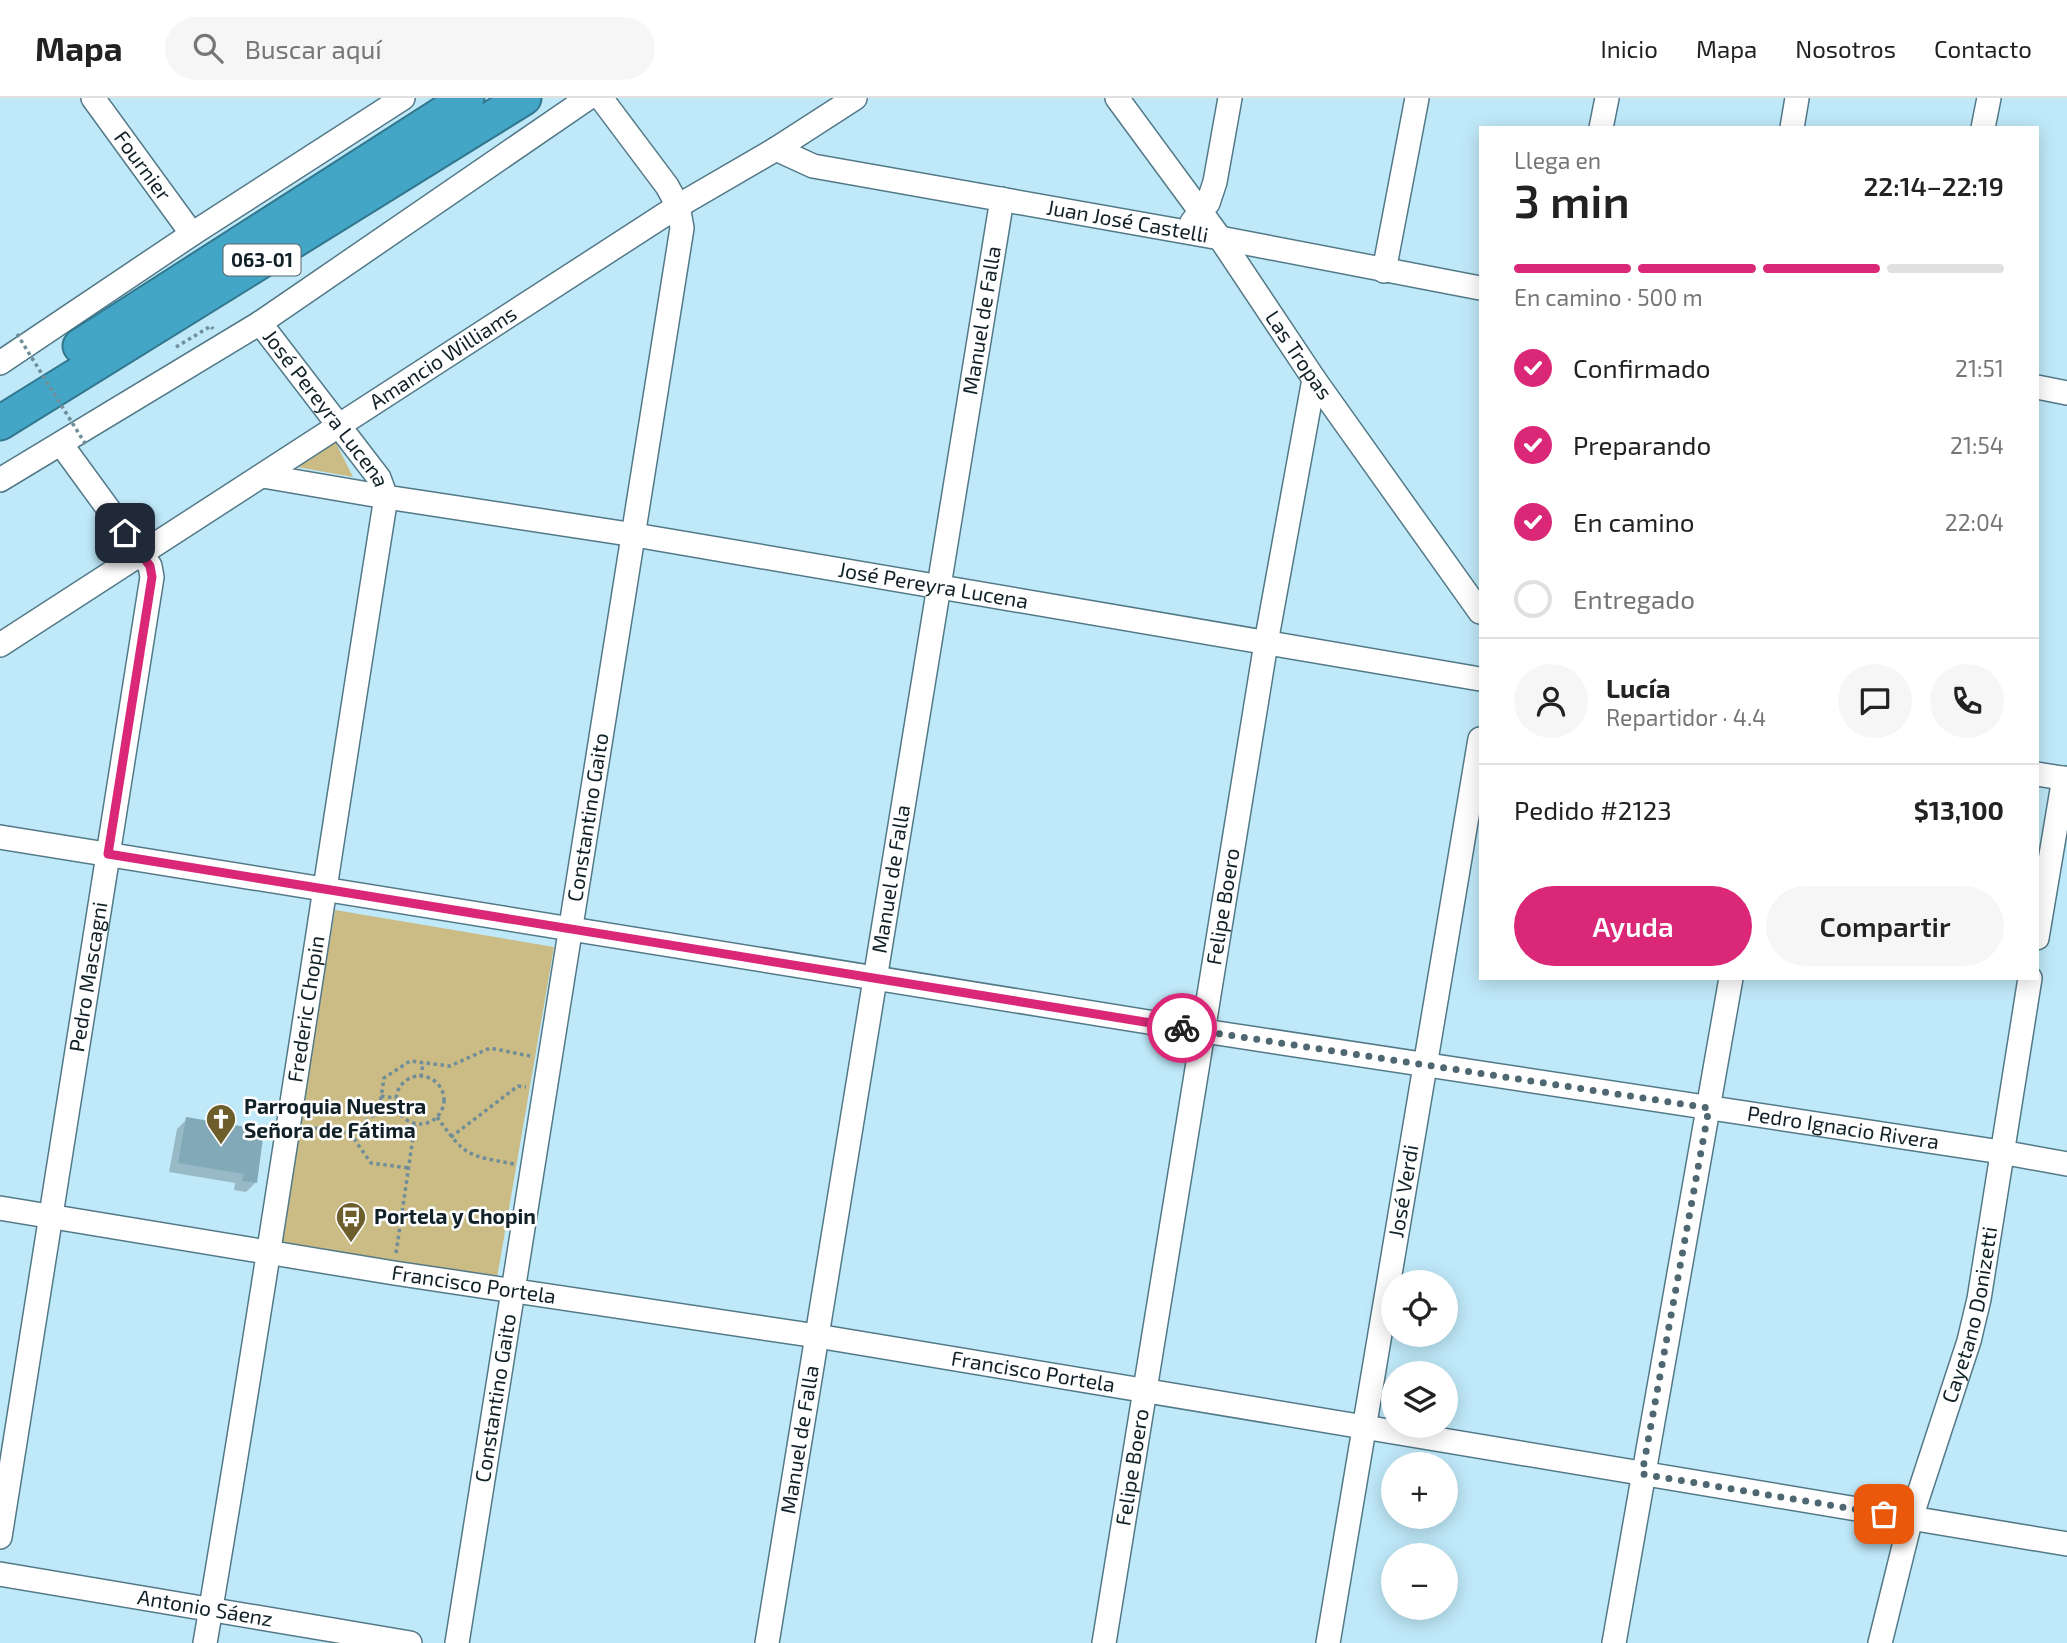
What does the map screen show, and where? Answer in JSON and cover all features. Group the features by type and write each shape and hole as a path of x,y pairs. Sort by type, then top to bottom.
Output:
{"highway":[{"name":"063-01","path":"0,398 467,98"},
{"name":"063-01","path":"0,423 524,98"}],"street":[{"name":"Fournier","path":"93,98 192,234"},
{"path":"1,361 403,98"},
{"path":"0,480 260,323 588,98"},
{"name":"Constantino Gaito","path":"457,1643 682,228 678,206 667,186 601,98"},
{"name":"Amancio Williams","path":"0,645 678,206 776,149 855,98"},
{"name":"Las Tropas","path":"1117,98 1201,212 1314,379 1479,611"},
{"path":"1183,232 1208,203 1215,182 1230,98"},
{"path":"1384,271 1417,98"},
{"path":"1601,126 1607,98"},
{"path":"1792,126 1797,98"},
{"path":"1983,126 1989,98"},
{"name":"Juan José Castelli","path":"776,149 813,166 1479,288"},
{"name":"Manuel de Falla","path":"767,1643 1002,199"},
{"name":"José Pereyra Lucena","path":"260,323 379,478 386,497"},
{"name":"Felipe Boero","path":"1104,1643 1266,643 1314,379"},
{"path":"2039,387 2067,393"},
{"name":"Pedro Mascagni","path":"0,1537 53,1216 152,577 150,566 61,444"},
{"name":"José Pereyra Lucena","path":"263,476 635,535 1479,679"},
{"name":"Frederic Chopin","path":"205,1643 270,1252 323,890 386,497"},
{"name":"José Verdi","path":"1328,1643 1479,745"},
{"path":"2039,774 2065,779 2039,927"},
{"name":"Pedro Ignacio Rivera","path":"0,837 1424,1066 2067,1164"},
{"path":"1614,1643 1731,980"},
{"name":"Cayetano Donizetti","path":"1880,1643 1911,1518 1969,1341 1979,1299 2030,980"},
{"name":"Francisco Portela","path":"0,1208 394,1273 817,1336 2067,1544"},
{"name":"Antonio Sáenz","path":"0,1574 410,1643"}],"path":[{"path":"17,334 86,445"},
{"path":"289,1124 350,1133 379,1111 384,1078 410,1061 450,1066 489,1048 549,1060"},
{"path":"421,1077 423,1063"},
{"path":"421,1077 434,1081 443,1094 444,1102 437,1117 430,1122 415,1124 402,1116 396,1098 404,1082 410,1078 421,1077"},
{"path":"451,1137 519,1086 545,1090"},
{"path":"381,1096 396,1098"},
{"path":"437,1117 466,1152 477,1157 532,1167"},
{"path":"394,1273 415,1124"},
{"path":"350,1133 371,1163 409,1168"}],"shaded area":[{"path":"335,441 353,477 297,467"},
{"path":"335,910 554,947 497,1278 279,1242"}],"building":[{"name":"Parroquia Nuestra Señora de Fátima","path":"186,1117 264,1130 257,1183 242,1181 244,1174 178,1163"}],"way so far":[{"path":"1182,1028 1709,1108 1642,1474 1884,1514"}],"place":[{"name":"Parroquia Nuestra Señora de Fátima","path":"221,1146"},
{"name":"Portela y Chopin","path":"351,1244"}],"route":[{"path":"125,533 150,566 152,577 108,854 1182,1028"}]}
